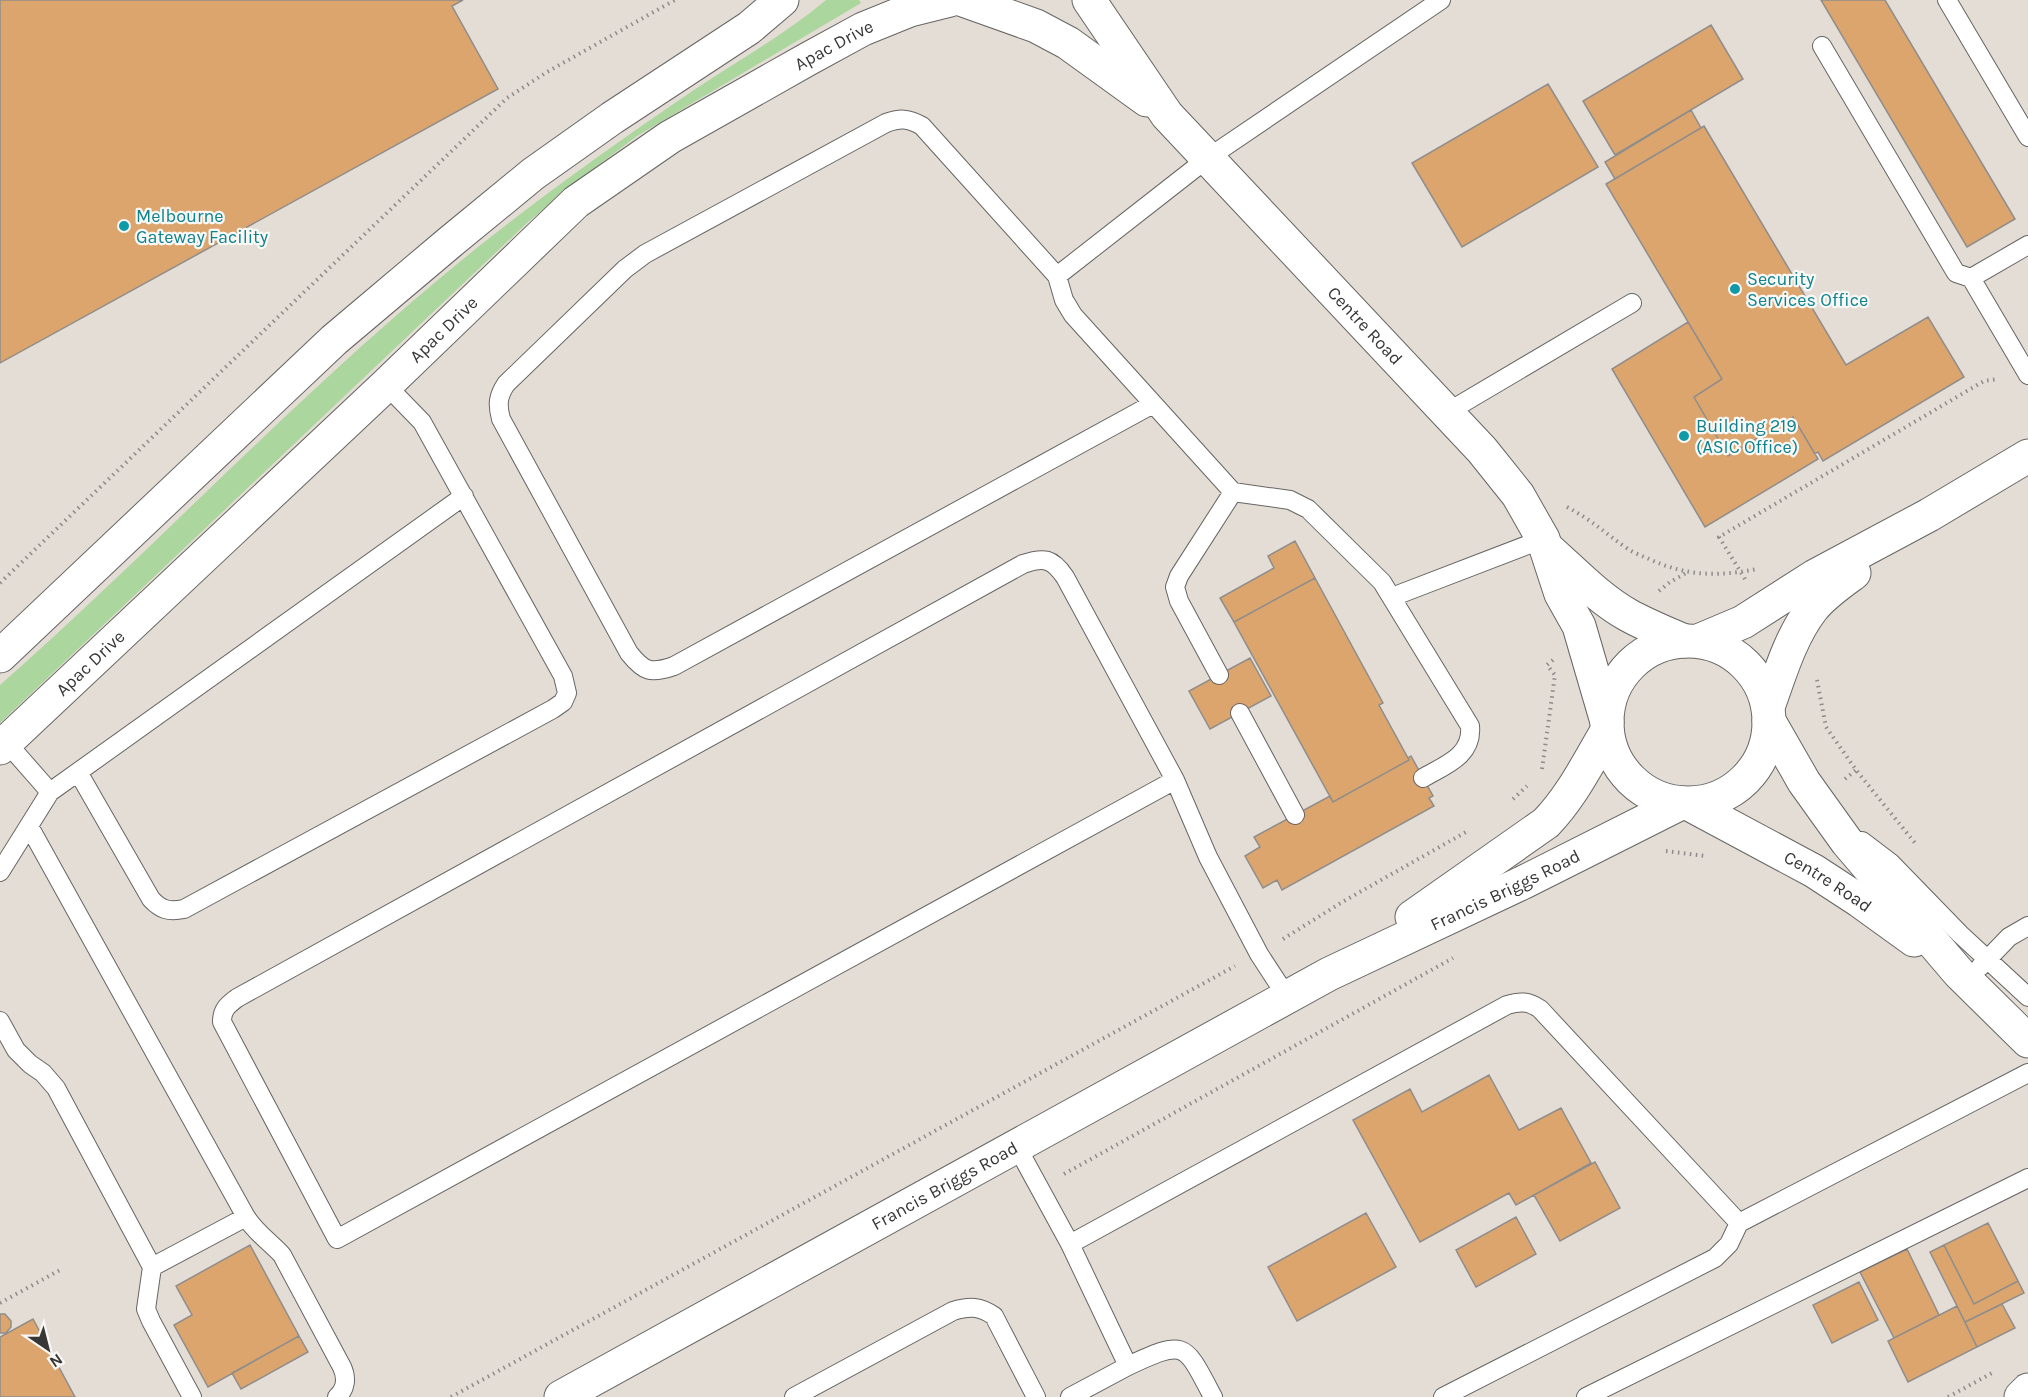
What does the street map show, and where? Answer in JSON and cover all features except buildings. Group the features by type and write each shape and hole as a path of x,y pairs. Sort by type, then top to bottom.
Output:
{"street":[{"path":"0,656 334,340 440,251 533,174 612,118 749,28 782,0"},
{"name":"Apac Drive","path":"3,745 386,385 576,202 670,137 863,29 910,10 950,0"},
{"name":"Centre Road","path":"963,0 1036,27 1068,43 1167,115"},
{"name":"Centre Road","path":"1089,0 1167,115 1500,471 1518,495 1545,543 1561,594 1581,633 1607,726"},
{"path":"1691,641 1726,650 1744,663 1758,679 1765,693 1769,714 1768,737 1764,752 1746,779 1734,789 1705,802 1685,803 1654,796 1631,780 1615,757 1607,726 1611,695 1617,682 1634,661 1658,647 1691,641 1743,622 1815,576 1929,515 2028,456"},
{"path":"1769,714 1794,637 1812,608 1826,594 1929,515"},
{"name":"Centre Road","path":"1545,543 1597,594 1618,609 1691,641"},
{"name":"Centre Road","path":"1769,714 1804,783 1876,877 1971,971 2028,1041"},
{"name":"Francis Briggs Road","path":"1329,974 1546,823 1558,811 1578,782 1607,726"},
{"name":"Centre Road","path":"1685,803 1814,871 1971,971"},
{"name":"Francis Briggs Road","path":"577,1393 1016,1145 1329,974 1685,803"},
{"path":"2021,1397 2028,1390"}],"lane":[{"path":"1057,276 1208,158 1441,0"},
{"path":"1947,0 2028,137"},
{"path":"1822,46 1956,273 1971,278 2028,374"},
{"path":"1153,404 674,666 649,671 639,666 629,653 501,419 498,407 499,395 506,384 625,269 645,254 886,123 899,119 911,120 922,126 1057,276 1064,300 1073,315 1233,492 1290,500 1308,509 1382,582 1470,726 1469,744 1464,752 1455,760 1423,778"},
{"path":"1971,278 2028,245"},
{"path":"1446,413 1632,303"},
{"path":"78,772 151,899 166,910 184,909 553,710 562,702 567,693 563,676 464,496 422,422 386,385"},
{"path":"1219,675 1179,601 1175,587 1179,576 1233,492"},
{"path":"0,872 50,792 464,496"},
{"path":"1392,597 1545,543"},
{"path":"1175,780 338,1239 222,1022 222,1013 227,1005 237,998 1023,564 1036,560 1048,560 1058,567 1093,627 1175,780 1208,858 1259,954 1287,997"},
{"path":"1240,713 1295,815"},
{"path":"3,745 50,792"},
{"path":"29,826 246,1217 282,1255 346,1377 344,1386 337,1397"},
{"path":"2028,926 2009,937 1971,971 2028,997"},
{"path":"1070,1244 1507,1005 1519,1002 1531,1003 1540,1009 1739,1224"},
{"path":"0,1021 16,1050 30,1065 43,1073 56,1088 152,1267 146,1309 150,1321 192,1397"},
{"path":"1443,1397 1715,1258 1729,1244 1739,1224 2028,1073"},
{"path":"1016,1145 1070,1244 1128,1366"},
{"path":"1586,1397 2028,1178"},
{"path":"152,1267 246,1217"},
{"path":"794,1397 953,1311 975,1307 985,1309 994,1316 1036,1397"},
{"path":"1070,1397 1128,1366 1169,1348 1179,1349 1188,1354 1213,1397"}],"path":[{"path":"0,583 507,98 675,0"},
{"path":"1764,608 1719,537 1984,381 2028,374"},
{"path":"1562,504 1590,519 1630,551 1667,567 1701,575 1761,568"},
{"path":"1794,637 1808,651 1814,664 1826,727 1856,770 1920,850"},
{"path":"1821,807 1856,770"},
{"path":"1511,801 1534,780"},
{"path":"451,1397 1259,954 1344,901 1476,826"},
{"path":"1661,850 1708,857"},
{"path":"1040,1188 1463,953"},
{"path":"0,1303 60,1270"},
{"path":"1948,1397 1998,1370"}],"shaded area":[{"path":"0,0 2028,0 2028,1397 0,1397"}],"green space":[{"path":"826,0 859,0 861,3 637,136 528,222 0,723 0,685 355,352 504,227 634,131 776,37"}],"place":[{"name":"Melbourne Gateway Facility","path":"124,226"},
{"name":"Security Services Office","path":"1735,289"},
{"name":"Building 219 (ASIC Office)","path":"1684,436"}]}
